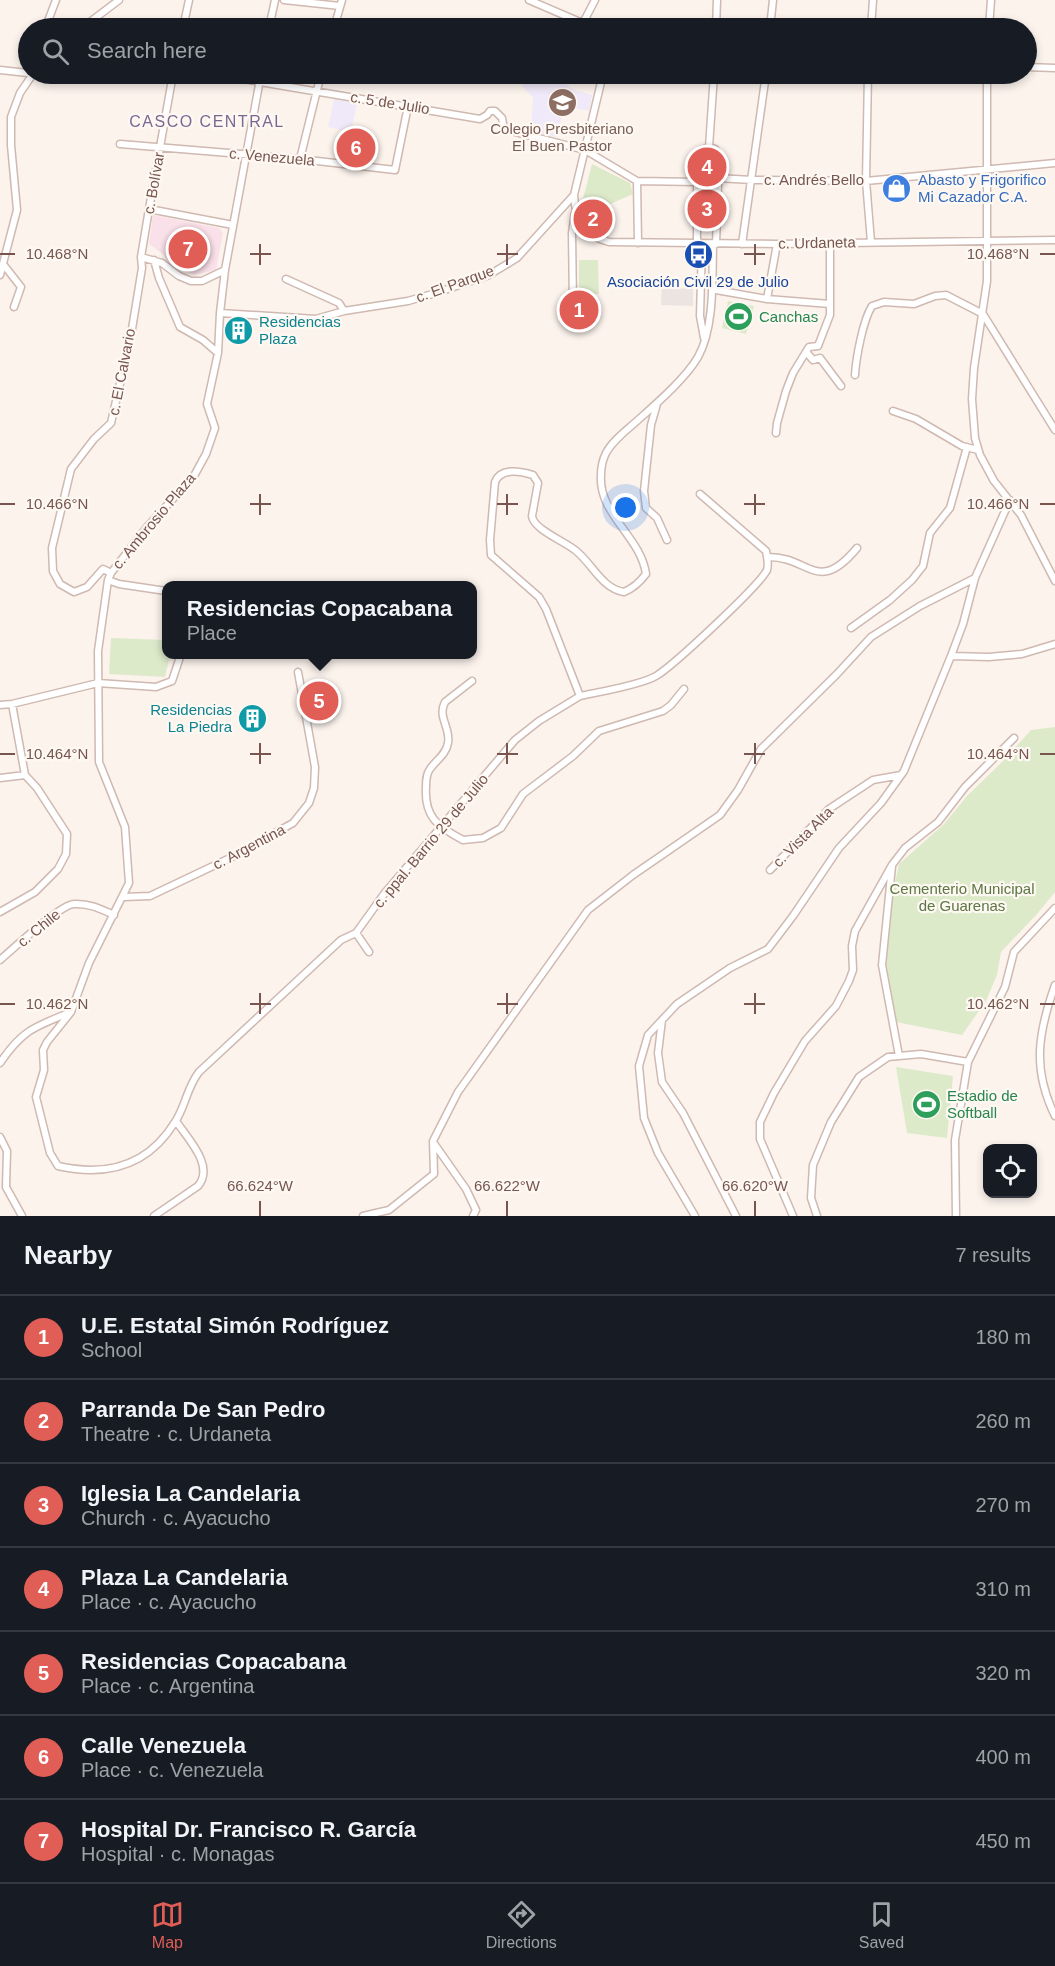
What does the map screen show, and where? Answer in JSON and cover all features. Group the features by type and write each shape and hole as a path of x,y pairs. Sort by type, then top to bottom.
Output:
{"street":[{"path":"49,18 56,0"},
{"path":"95,18 119,0"},
{"path":"185,18 189,0"},
{"path":"271,18 274,0"},
{"path":"284,0 341,3 337,18"},
{"path":"529,0 571,18"},
{"path":"586,18 595,0"},
{"path":"716,18 717,0"},
{"path":"771,18 772,0"},
{"path":"872,18 873,0"},
{"path":"990,18 991,0"},
{"path":"1037,67 1055,68"},
{"path":"0,70 18,72"},
{"path":"0,275 17,210 11,145 11,117 25,84"},
{"name":"c. Bolívar","path":"141,257 171,84"},
{"name":"c. Ambrosio Plaza","path":"71,1012 89,963 129,883 125,827 99,762 98,651 109,576 147,527 194,476 206,454 215,428 207,404 218,353 225,270 260,84"},
{"name":"c. 5 de Julio","path":"272,84 480,119 490,111 495,111 499,114 504,129 510,132 585,150"},
{"path":"300,159 318,84"},
{"name":"c. El Parque","path":"220,313 316,319 344,310 408,301 489,275 517,258 574,195 601,84"},
{"path":"709,147 713,84"},
{"path":"742,244 765,84"},
{"path":"868,84 866,181 871,242"},
{"path":"987,84 987,281 976,346 972,399 975,438 978,450 994,481 1021,515 1055,581"},
{"name":"c. Venezuela","path":"120,144 300,159 395,170 408,106"},
{"path":"580,696 539,597 491,555 490,540 495,482 497,476 504,472 533,475 538,483 538,493 533,508 534,523 577,551 612,589 624,592 629,590 646,574 643,560 603,494 600,475 603,460 611,446 692,366 705,342 710,307 718,153 709,147 697,153 700,244 699,316 705,342"},
{"path":"585,150 637,181 697,182"},
{"name":"c. Andrés Bello","path":"717,178 866,181 1055,163"},
{"path":"637,181 638,243"},
{"name":"c. Urdaneta","path":"574,195 579,223 596,238 609,242 777,244 1055,240"},
{"path":"149,209 233,225"},
{"path":"573,305 572,233 575,209"},
{"path":"818,346 827,325 830,304 830,243"},
{"path":"767,299 777,244"},
{"path":"141,257 162,263 178,276 191,281 202,281 225,270"},
{"name":"c. El Calvario","path":"109,576 103,569 87,587 74,592 60,584 53,571 52,548 71,469 94,439 111,423 142,268 141,257"},
{"path":"154,261 180,327 203,340 218,353"},
{"path":"3,264 21,287 14,308"},
{"path":"286,279 339,303 344,310"},
{"path":"716,290 767,299 830,304"},
{"path":"855,375 855,362 870,309 876,304 914,304 935,296 946,295 983,314 1055,430"},
{"path":"776,434 777,423 793,373 809,347 818,346"},
{"path":"818,346 822,350 820,358"},
{"path":"807,353 813,360 820,358"},
{"path":"820,358 841,386"},
{"path":"657,403 648,443 644,491 646,508 657,518 667,540"},
{"path":"893,411 916,419 946,438 978,450"},
{"path":"850,628 891,600 923,566 930,533 950,508 967,447"},
{"path":"700,494 766,551 768,557 781,558 814,572 824,572 842,565 857,548"},
{"path":"695,1216 658,1153 644,1118 639,1066 648,1035 677,1004 721,974 768,949 794,916 838,848 881,803 901,775 951,656 963,624 975,578 1010,500"},
{"name":"c. ppal. Barrio 29 de Julio","path":"71,1012 43,1050 44,1070 36,1097 50,1153 58,1166 70,1169 97,1170 125,1166 142,1158 176,1121 190,1084 199,1072 341,940 356,933 384,894 515,740 539,721 580,696 656,676 708,631 750,590 766,570 768,557"},
{"path":"109,576 128,586 162,590"},
{"path":"363,1216 389,1210 434,1174 433,1141 458,1092 588,909 720,815 738,790 761,749 871,637 920,606 975,578"},
{"path":"951,656 989,657 1022,654 1055,644"},
{"path":"0,705 98,683 156,687 172,681 179,659"},
{"name":"c. Argentina","path":"124,897 150,896 230,858 293,823 309,803 314,788 315,767 298,672"},
{"path":"472,681 443,706 442,713 448,743 445,754 427,772 425,799 432,819 463,840 483,838 492,834 507,821 524,794 573,756 599,731 663,711 684,689"},
{"path":"0,912 34,892 58,868 66,854 67,834 25,775 12,704"},
{"path":"793,1216 760,1139 760,1122 774,1093 805,1041 836,1006 849,981 853,970 852,946 855,931 892,865 904,848 938,822 965,788 1014,738"},
{"path":"0,778 25,775"},
{"name":"c. Vista Alta","path":"770,870 829,809 873,780 901,775"},
{"path":"892,865 882,965 899,1056"},
{"name":"c. Chile","path":"0,960 71,903 90,904 114,915"},
{"path":"956,1216 956,1140 968,1062 1005,987 1014,952 1055,908"},
{"path":"356,933 369,952"},
{"path":"1055,985 1044,1015 1039,1053 1043,1080 1055,1116"},
{"path":"0,1063 11,1047 26,1032 71,1012"},
{"path":"662,1019 658,1053 662,1082 683,1113 736,1216"},
{"path":"817,1216 811,1198 813,1165 831,1122 859,1077 888,1057 921,1054 968,1062"},
{"path":"154,1216 204,1180 206,1169 176,1121"},
{"path":"0,1137 7,1151 6,1186 22,1216"},
{"path":"433,1141 466,1188 476,1210 473,1216"}],"shaded area":[{"name":"Colegio Presbiteriano El Buen Pastor","path":"523,84 566,84 574,90 592,95 589,111 564,106 557,137 531,131 533,98 522,86"},
{"path":"334,99 357,103 351,132 328,127"},
{"path":"153,215 219,228 223,233 216,270 194,275 167,261 163,254 149,244"},
{"path":"662,278 675,278 675,288 693,289 693,306 661,305"}],"green space":[{"path":"592,164 630,183 633,194 583,216 580,210"},
{"path":"579,260 598,260 599,294 579,294"},
{"name":"Canchas","path":"728,301 754,306 746,334 722,328"},
{"path":"111,638 162,640 162,659 169,659 165,677 109,674"},
{"name":"Cementerio Municipal de Guarenas","path":"1055,727 1055,892 1001,952 997,975 986,1001 962,1035 896,1022 886,970 890,907 899,864 944,824 967,796 1031,730"},
{"name":"Estadio de Softball","path":"896,1067 953,1076 947,1138 907,1133"}],"place":[{"name":"Colegio Presbiteriano El Buen Pastor","path":"562,102"},
{"name":"Calle Venezuela","path":"356,148"},
{"name":"Plaza La Candelaria","path":"707,167"},
{"name":"Abasto y Frigorifico Mi Cazador C.A.","path":"897,189"},
{"name":"Iglesia La Candelaria","path":"707,209"},
{"name":"Parranda De San Pedro","path":"593,219"},
{"name":"Hospital Dr. Francisco R. García","path":"188,249"},
{"name":"Asociación Civil 29 de Julio","path":"698,255"},
{"name":"U.E. Estatal Simón Rodríguez","path":"579,310"},
{"name":"Canchas","path":"738,317"},
{"name":"Residencias Plaza","path":"238,331"},
{"name":"Residencias Copacabana","path":"319,701"},
{"name":"Residencias La Piedra","path":"253,719"},
{"name":"Estadio de Softball","path":"926,1105"}],"district":[{"name":"CASCO CENTRAL","path":"207,121"}]}
